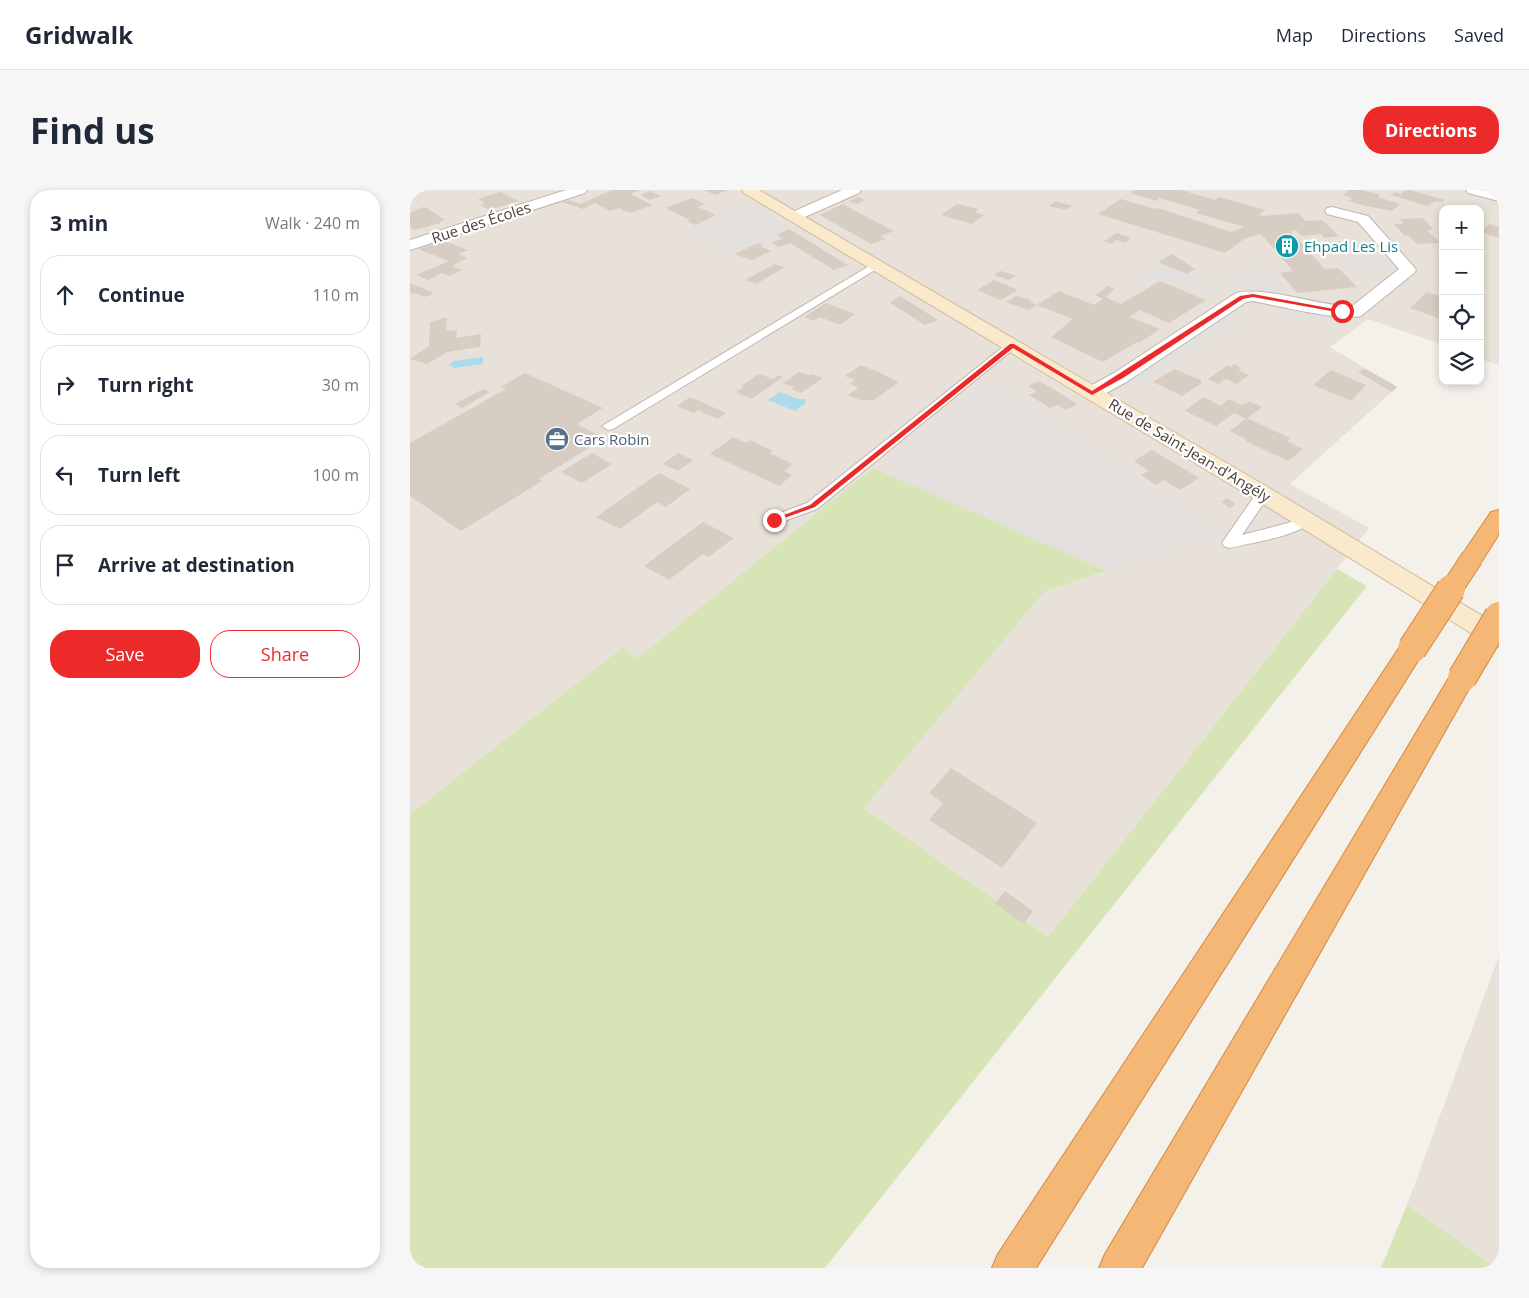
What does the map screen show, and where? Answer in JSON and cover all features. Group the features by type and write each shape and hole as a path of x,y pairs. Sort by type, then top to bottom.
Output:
{"highway":[{"path":"1012,1268 1499,517"},
{"path":"1119,1268 1499,616"}],"main road":[{"name":"Rue de Saint-Jean-d'Angély","path":"749,190 1263,494 1499,638"}],"street":[{"name":"Rue des Écoles","path":"410,245 580,190"},
{"path":"793,217 854,190"},
{"path":"1092,393 1121,377 1242,297 1253,296 1336,311 1355,312 1408,270 1363,219 1332,211"}],"lane":[{"path":"608,426 876,265"},
{"path":"774,520 812,506 1012,345"},
{"path":"1263,494 1229,544 1293,527 1306,520"}],"shaded area":[{"path":"410,190 1499,190 1499,365 1484,360 1484,205 1439,205 1439,344 1368,319 1330,347 1397,387 1290,484 1369,528 1048,937 864,808 1044,592 1106,572 638,658 623,647 410,814"},
{"path":"751,204 789,229 734,254 681,234 716,215"},
{"path":"1368,243 1390,266 1372,268 1380,276 1355,278 1330,249 1352,248 1349,244"},
{"path":"1162,264 1223,290 1214,296 1167,277 1153,286 1135,279"},
{"path":"1266,268 1289,291 1266,294 1258,285 1234,288 1220,272"},
{"path":"1309,296 1336,302 1336,310 1342,311 1341,324 1294,317 1295,303 1304,305"},
{"path":"1225,308 1246,317 1140,385 1121,377"},
{"path":"975,389 990,395 1002,389 1220,531 1107,571 894,477 908,465 892,457"},
{"path":"1499,956 1499,1268 1497,1268 1407,1205"}],"green space":[{"path":"873,468 1107,571 1044,592 864,808 1048,937 1337,569 1367,586 825,1268 410,1268 410,814 623,647 638,658"},
{"path":"1407,1205 1497,1268 1381,1268"}],"water":[{"path":"483,357 483,364 454,368 449,365 454,361"},
{"path":"780,392 798,399 805,399 806,403 795,411 768,400"}],"building":[{"path":"612,190 640,190 631,194 652,205 631,213 619,208 610,211 595,203 583,209 562,202 570,200 580,204"},
{"path":"705,190 728,190 715,195"},
{"name":"Ehpad Les Lis","path":"1135,190 1181,190 1215,200 1219,197 1265,210 1259,215 1298,213 1306,221 1322,220 1339,236 1324,238 1321,234 1301,236 1296,230 1290,231 1325,269 1338,268 1357,287 1297,293 1280,273 1293,271 1261,234 1244,239 1225,253 1098,214 1121,199 1155,209 1158,208 1231,232 1245,227 1196,213 1200,210 1160,198 1156,201 1130,193"},
{"path":"1349,190 1362,190 1380,195 1378,197 1400,204 1392,211 1366,206 1348,201 1352,198 1343,195"},
{"path":"1406,190 1445,200 1443,202 1437,201 1427,206 1391,195 1395,192 1400,194"},
{"path":"650,191 661,196 650,200 640,195"},
{"path":"500,192 519,201 489,210 480,204 485,203 478,199"},
{"path":"858,197 865,200 857,204 849,201"},
{"path":"692,198 705,204 698,207 716,215 695,225 687,221 690,220 665,208"},
{"path":"1056,201 1072,206 1065,210 1049,206"},
{"path":"843,204 894,231 881,236 885,239 871,244 820,215"},
{"path":"957,204 979,209 975,212 984,215 972,224 941,215"},
{"path":"423,207 445,220 439,222 441,223 414,230 410,227 410,213"},
{"path":"1423,218 1434,230 1427,230 1439,243 1417,244 1409,236 1405,236 1394,224 1404,224 1400,219"},
{"path":"1490,224 1499,227 1499,238 1484,233 1484,229"},
{"path":"789,229 848,265 834,270 790,243 779,247 772,242 783,239 777,235"},
{"path":"1117,233 1131,238 1126,243 1117,240 1112,244 1104,241"},
{"path":"444,241 468,250 458,254 467,258 452,266 462,270 449,276 442,273 428,280 416,275 449,261 418,249"},
{"path":"759,243 763,245 760,246 771,251 752,260 734,254"},
{"path":"1172,254 1195,269 1187,274 1158,262"},
{"path":"775,264 785,267 756,284 745,280"},
{"path":"1001,271 1016,276 1009,280 994,275"},
{"path":"994,280 1018,290 1000,300 977,290"},
{"path":"1160,281 1206,300 1169,323 1140,310 1129,317 1160,329 1139,343 1137,342 1103,362 1051,337 1073,319 1037,305 1059,291 1094,305 1103,299 1095,295 1108,286 1115,289 1105,297 1121,304"},
{"path":"410,283 434,293 425,297 415,293 412,294 410,293"},
{"path":"1427,292 1439,296 1439,319 1410,308"},
{"path":"900,296 938,320 925,325 890,303"},
{"path":"1016,296 1031,300 1029,301 1037,305 1028,310 1006,302"},
{"path":"826,303 855,314 840,325 820,317 814,321 804,317"},
{"path":"447,317 446,331 457,330 456,338 481,334 480,347 447,352 427,364 410,359 429,346 430,322"},
{"path":"1234,364 1241,368 1238,370 1249,375 1237,384 1226,379 1218,384 1208,379 1228,365 1231,367"},
{"path":"861,365 899,382 874,400 860,400 848,395 858,388 850,384 855,380 845,376"},
{"path":"1174,369 1201,380 1202,383 1182,396 1153,382"},
{"path":"1365,369 1397,387 1392,392 1358,372"},
{"path":"1331,370 1366,385 1351,401 1313,385"},
{"path":"799,372 823,378 801,393 791,389 794,387 783,383"},
{"path":"525,373 603,408 577,424 598,435 585,442 592,446 539,479 542,481 461,531 410,496 410,443 506,389 500,387"},
{"path":"759,374 773,379 778,375 783,377 751,399 736,392 744,387 741,386"},
{"path":"1039,381 1077,404 1066,410 1058,405 1050,408 1029,395 1037,392 1028,386"},
{"path":"483,389 490,392 462,408 455,404"},
{"path":"690,397 726,413 718,419 698,410 694,413 677,406"},
{"path":"1203,397 1221,406 1229,399 1242,405 1249,401 1262,407 1246,419 1234,413 1216,426 1185,411"},
{"path":"1247,418 1290,438 1287,441 1303,449 1288,461 1246,441 1230,431"},
{"path":"733,437 746,443 750,440 773,451 769,453 793,464 784,471 792,475 779,486 710,454"},
{"path":"1152,450 1199,478 1180,490 1164,480 1156,485 1141,475 1149,471 1134,461"},
{"path":"592,453 612,464 582,483 561,472"},
{"path":"678,453 693,460 678,471 663,464"},
{"path":"659,473 690,489 666,507 657,502 620,529 596,517"},
{"path":"1227,498 1236,504 1230,508 1221,502"},
{"path":"703,522 734,538 708,557 703,554 669,580 644,566"},
{"path":"951,768 1037,823 1002,868 929,820 943,803 929,793"},
{"path":"1005,891 1033,911 1024,924 995,903"}],"place":[{"name":"Ehpad Les Lis","path":"1287,246"},
{"name":"Cars Robin","path":"557,439"}],"route":[{"path":"774,520 812,506 1012,345 1092,393 1121,377 1242,297 1253,296 1342,311"}]}
